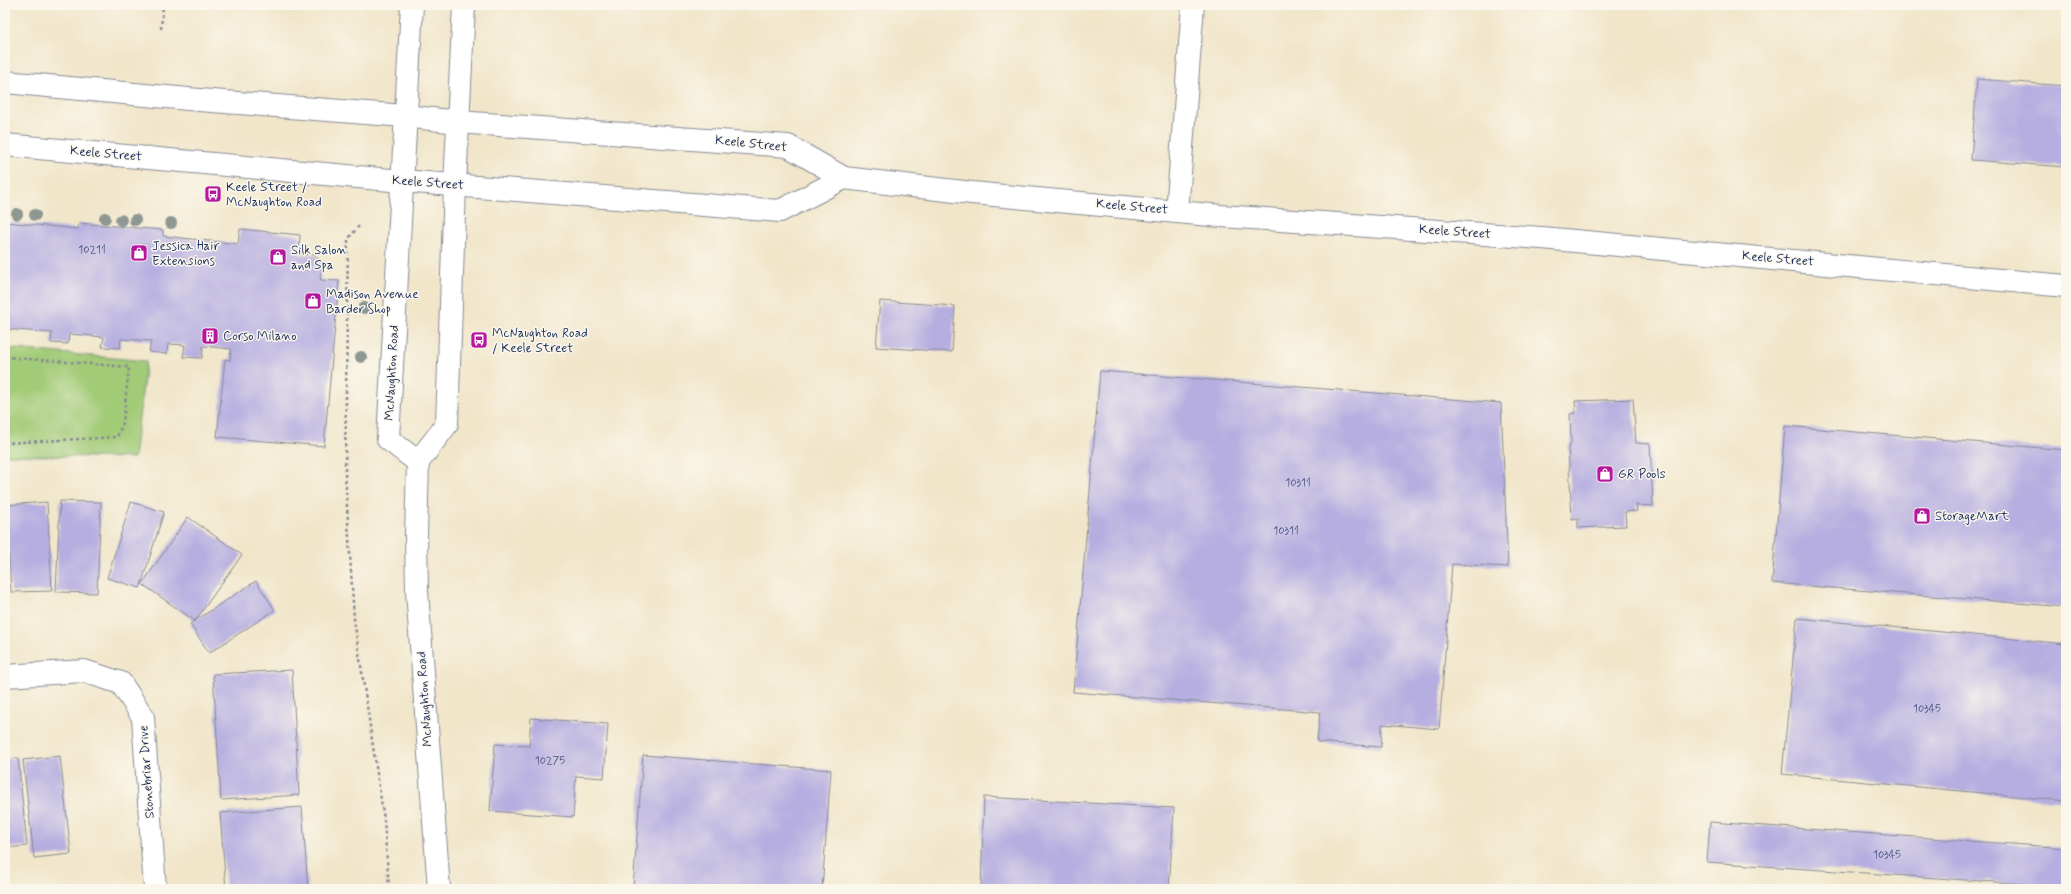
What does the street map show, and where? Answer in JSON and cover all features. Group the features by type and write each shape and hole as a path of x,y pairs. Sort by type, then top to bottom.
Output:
{"main road":[{"name":"McNaughton Road","path":"412,5 388,439 418,462 416,536 417,591 439,889"},
{"path":"418,462 447,424 455,185 464,5"},
{"path":"1177,212 1193,5"},
{"name":"Keele Street","path":"5,82 199,100 405,116 458,122 788,146 844,178 972,193 1177,212 1542,238 2066,286"},
{"name":"Keele Street","path":"5,145 402,181 780,211 844,178"},
{"name":"Stonebriar Drive","path":"5,676 84,671 121,683 143,717 155,889"}],"path":[{"path":"161,29 163,5"},
{"path":"359,226 348,239 345,473 354,619 384,820 389,889"},
{"path":"5,358 129,367 123,423 117,437 5,443"}],"green space":[{"path":"5,348 146,361 134,458 5,455"}],"building":[{"path":"1977,79 2066,86 2066,167 1971,160"},
{"name":"Corso Milano","path":"5,222 78,229 79,223 163,230 163,236 238,244 240,229 300,235 299,252 301,255 314,254 323,264 320,277 321,280 339,281 324,446 217,437 225,359 230,360 231,349 203,346 202,358 183,357 185,345 168,344 167,354 149,352 151,341 121,339 120,348 102,347 104,337 69,334 68,344 51,343 52,333 5,329"},
{"path":"880,301 955,306 952,352 876,347"},
{"path":"1100,371 1501,403 1508,567 1452,564 1439,729 1382,724 1381,747 1317,742 1320,712 1073,692"},
{"path":"1633,399 1636,443 1650,444 1653,506 1636,505 1637,511 1625,512 1626,526 1578,528 1578,518 1572,519 1568,446 1571,445 1570,414 1576,413 1575,401"},
{"name":"StorageMart","path":"1785,426 2066,450 2066,607 1772,583"},
{"path":"60,501 101,502 97,593 56,592"},
{"path":"47,502 52,591 11,592 6,505"},
{"path":"131,502 164,512 140,588 107,578"},
{"path":"188,517 242,555 195,621 142,584"},
{"path":"5,579 7,597 5,598"},
{"path":"256,581 275,610 209,653 190,624"},
{"path":"1797,618 2066,644 2066,801 1782,774"},
{"path":"292,670 299,795 221,800 213,674"},
{"path":"531,718 608,724 604,778 576,776 573,817 490,811 495,744 529,746"},
{"path":"643,755 831,770 822,889 633,889"},
{"path":"60,756 71,854 34,858 23,760"},
{"path":"18,758 27,846 5,848 5,759"},
{"path":"984,797 1174,808 1169,889 981,889"},
{"path":"302,807 308,889 226,889 220,813"},
{"path":"1710,822 2066,848 2066,887 1707,862"}],"place":[{"name":"Keele Street / McNaughton Road","path":"213,194"},
{"name":"Jessica Hair Extensions","path":"139,253"},
{"name":"Silk Salon and Spa","path":"278,257"},
{"name":"Madison Avenue Barder Shop","path":"313,301"},
{"name":"Corso Milano","path":"210,336"},
{"name":"McNaughton Road / Keele Street","path":"479,340"},
{"name":"GR Pools","path":"1605,474"},
{"name":"StorageMart","path":"1922,516"}]}
